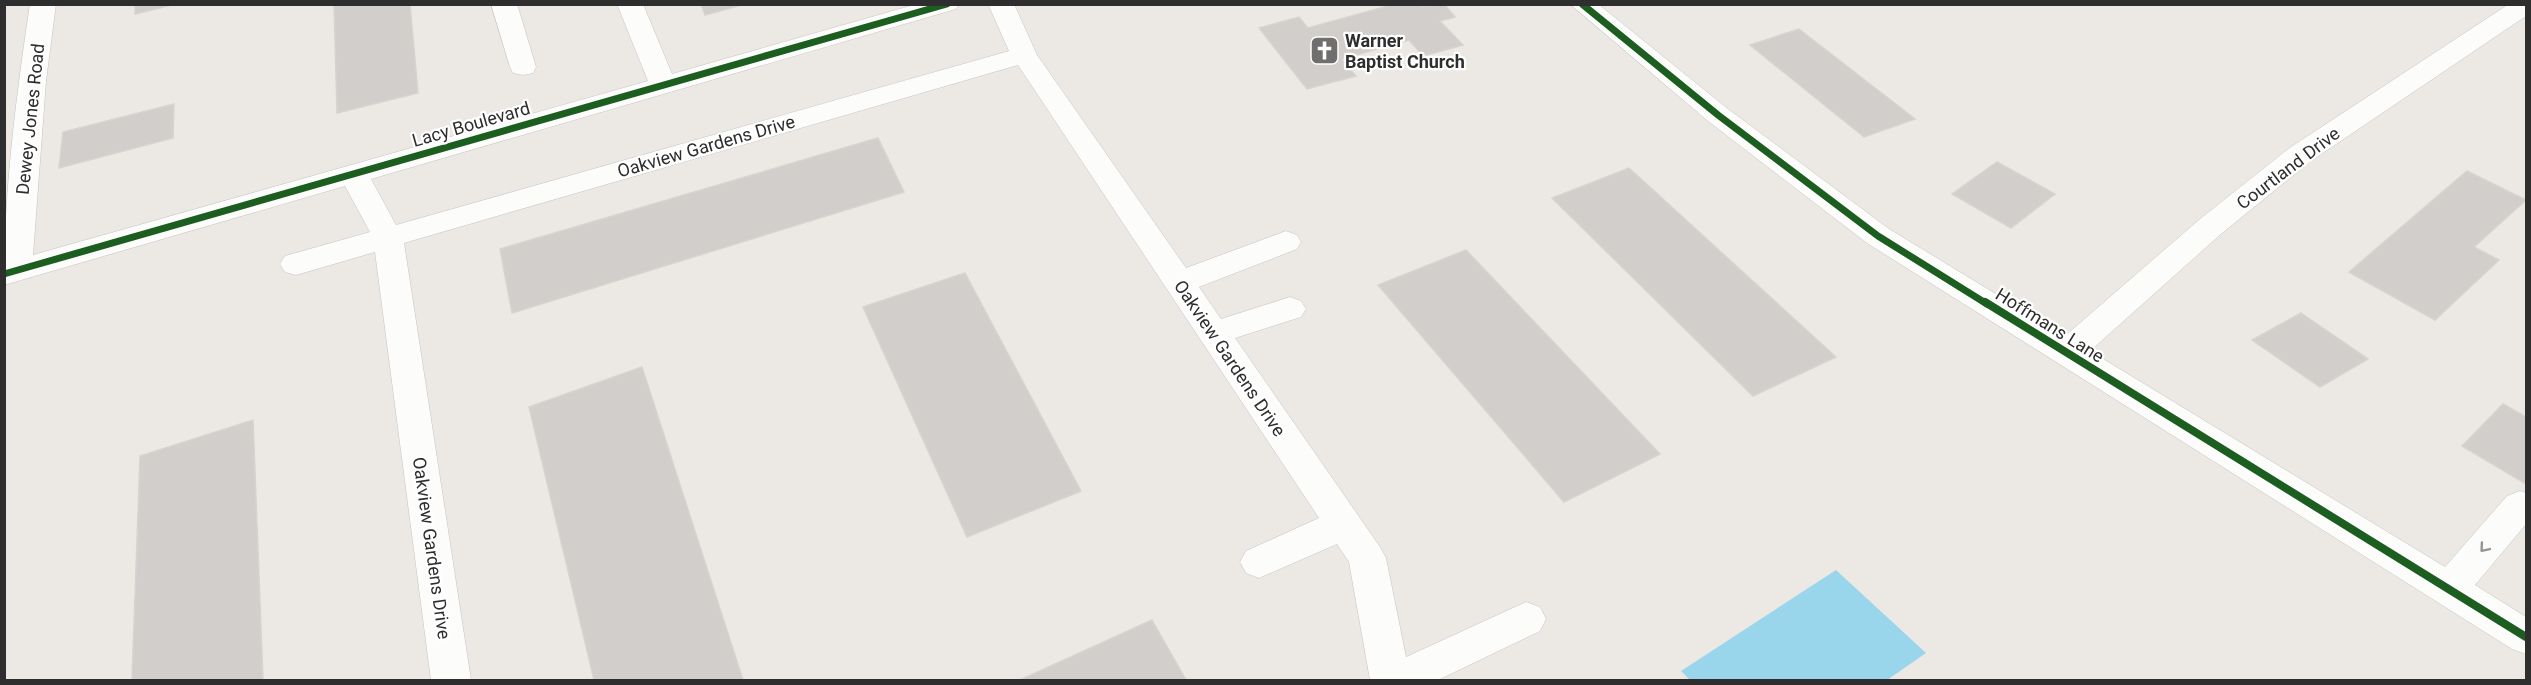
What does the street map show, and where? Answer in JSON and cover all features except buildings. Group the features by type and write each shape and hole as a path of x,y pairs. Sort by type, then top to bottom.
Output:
{"street":[{"name":"Dewey Jones Road","path":"10,272 32,81 44,4"},
{"path":"504,4 523,67"},
{"path":"630,4 663,84"},
{"name":"Lacy Boulevard","path":"10,272 947,4"},
{"name":"Oakview Gardens Drive","path":"1001,4 1024,55 1367,558 1390,681"},
{"name":"Hoffmans Lane","path":"1582,4 1718,115 1878,236 2526,637"},
{"name":"Courtland Drive","path":"2067,353 2211,226 2301,154 2526,5"},
{"name":"Oakview Gardens Drive","path":"388,237 1024,55"},
{"path":"958,74 974,99"},
{"name":"Oakview Gardens Drive","path":"354,173 388,237 451,681"},
{"path":"296,264 388,237"},
{"path":"1179,282 1286,242"},
{"path":"1214,333 1290,309"},
{"path":"2449,589 2520,506"},
{"path":"1259,562 1343,524"},
{"path":"1398,681 1526,619"}],"water":[{"path":"1836,570 1926,653 1887,680 1690,680 1681,671"}],"cycle path":[{"path":"4,274 947,4"},
{"path":"1582,4 1718,115 1878,236 2526,637"}],"place":[{"name":"Warner Baptist Church","path":"1324,50"}]}
